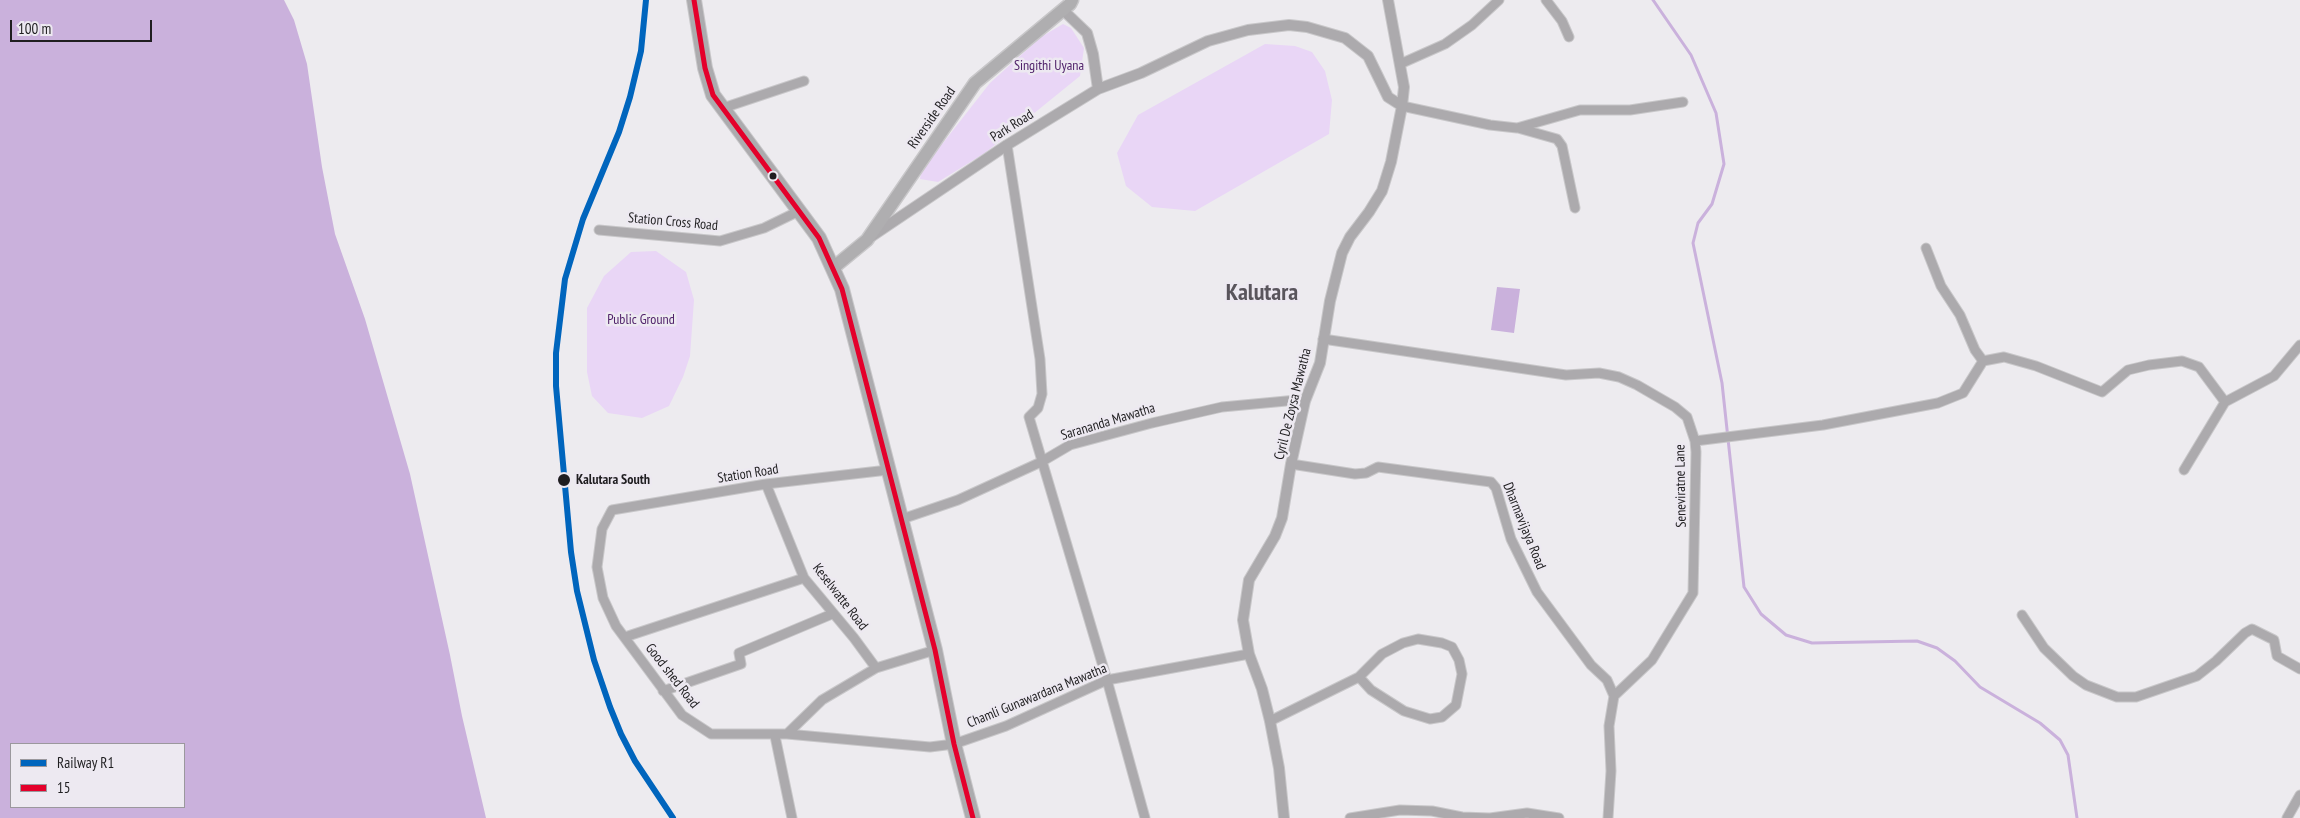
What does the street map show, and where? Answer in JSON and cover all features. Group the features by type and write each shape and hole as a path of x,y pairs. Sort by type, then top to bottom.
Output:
{"highway":[{"path":"694,0 705,68 713,95 819,238 842,289 936,650 954,744 973,818"}],"main road":[{"name":"Riverside Road","path":"833,268 867,240 975,83 1063,10 1072,0"}],"street":[{"name":"Cyril De Zoysa Mawatha","path":"1284,818 1279,768 1270,721 1262,689 1249,654 1243,620 1250,580 1275,536 1282,518 1291,464 1305,401 1320,363 1322,339 1342,254 1350,237 1382,191 1391,162 1404,87 1388,0"},
{"path":"1400,64 1445,44 1472,25 1499,0"},
{"path":"1546,0 1562,21 1569,37"},
{"path":"1063,10 1087,34 1093,54 1098,89"},
{"name":"Park Road","path":"867,240 1007,145 1098,89 1140,74 1208,41 1248,30 1290,25 1307,27 1345,38 1368,56 1388,97 1402,106"},
{"path":"723,108 804,81"},
{"path":"1517,128 1580,110 1630,110 1684,102"},
{"path":"1402,106 1490,125 1517,128 1557,139 1562,146 1575,208"},
{"path":"1007,145 1040,359 1042,394 1038,408 1028,417 1107,680 1145,818"},
{"name":"Station Cross Road","path":"600,230 720,241 764,228 799,211"},
{"path":"1926,248 1941,286 1960,315 1975,350 1983,361"},
{"name":"Seneviratne Lane","path":"1322,339 1566,375 1599,373 1619,377 1676,407 1687,417 1696,441 1693,593 1652,660 1614,696"},
{"path":"2184,470 2225,402 2274,376 2300,345"},
{"path":"1696,441 1858,420 1938,403 1963,393 1983,361 2004,357 2036,366 2102,392 2128,370 2182,361 2199,367 2225,402"},
{"name":"Sarananda Mawatha","path":"902,519 958,500 1041,462 1070,445 1222,407 1297,400 1305,401"},
{"name":"Dharmavijaya Road","path":"1291,464 1355,474 1366,473 1378,468 1491,482 1496,488 1511,539 1537,592 1591,665 1607,680 1614,696"},
{"name":"Station Road","path":"612,510 766,484 888,470"},
{"name":"Keselwatte Road","path":"766,484 804,578 832,614 854,638 876,668"},
{"name":"Good shed Road","path":"612,510 602,529 597,567 603,598 616,626 682,716 711,734 776,736 786,734 930,747 954,744"},
{"path":"625,637 804,578"},
{"path":"663,691 742,664 739,653 832,614"},
{"path":"2022,615 2044,648 2073,676 2086,685 2117,697 2136,697 2197,676 2216,661 2245,633 2252,629 2274,640 2278,656 2300,670"},
{"path":"1270,721 1359,677 1382,654 1403,643 1418,639 1442,643 1452,647 1459,660 1462,674 1456,705 1442,717 1430,719 1404,711 1371,690 1359,677"},
{"path":"786,734 822,700 876,668 936,650"},
{"name":"Chamli Gunawardana Mawatha","path":"954,744 1006,726 1107,680 1249,654"},
{"path":"1608,818 1611,771 1609,726 1614,696"},
{"path":"776,736 792,818"},
{"path":"2287,818 2300,795"},
{"path":"1350,818 1400,810 1432,811 1462,817 1490,818 1527,813 1560,818"}],"green space":[{"name":"Singithi Uyana","path":"1063,24 1071,28 1084,48 1080,76 985,153 938,182 920,179 922,165 943,143 990,83 1041,37"},
{"path":"1265,44 1295,46 1312,52 1325,71 1332,100 1329,134 1195,211 1152,207 1126,186 1117,153 1138,115"},
{"name":"Public Ground","path":"656,251 686,272 694,300 690,356 683,377 669,406 642,418 608,413 592,396 587,372 587,308 604,276 631,252"}],"shaded area":[{"path":"0,0 284,0 294,20 307,64 322,167 335,234 365,319 410,474 486,818 0,818"},
{"path":"1497,287 1520,289 1514,333 1491,330"}],"waterway":[{"path":"1653,0 1691,55 1716,113 1724,164 1712,204 1698,223 1693,243 1722,383 1744,587 1761,614 1786,635 1812,643 1917,641 1937,648 1955,661 1980,687 2040,723 2060,740 2068,755 2077,818"}],"rail line":[{"name":"R1","path":"646,0 641,51 630,97 619,132 583,219 565,279 556,353 556,386 571,552 577,591 594,660 621,734 635,761 673,818"}],"transit line":[{"name":"15","path":"694,0 705,68 713,95 819,238 842,289 935,650 954,744 973,818"}],"place":[{"name":"Kalutara South","path":"564,480"}],"district":[{"name":"Kalutara","path":"1262,293"}]}
